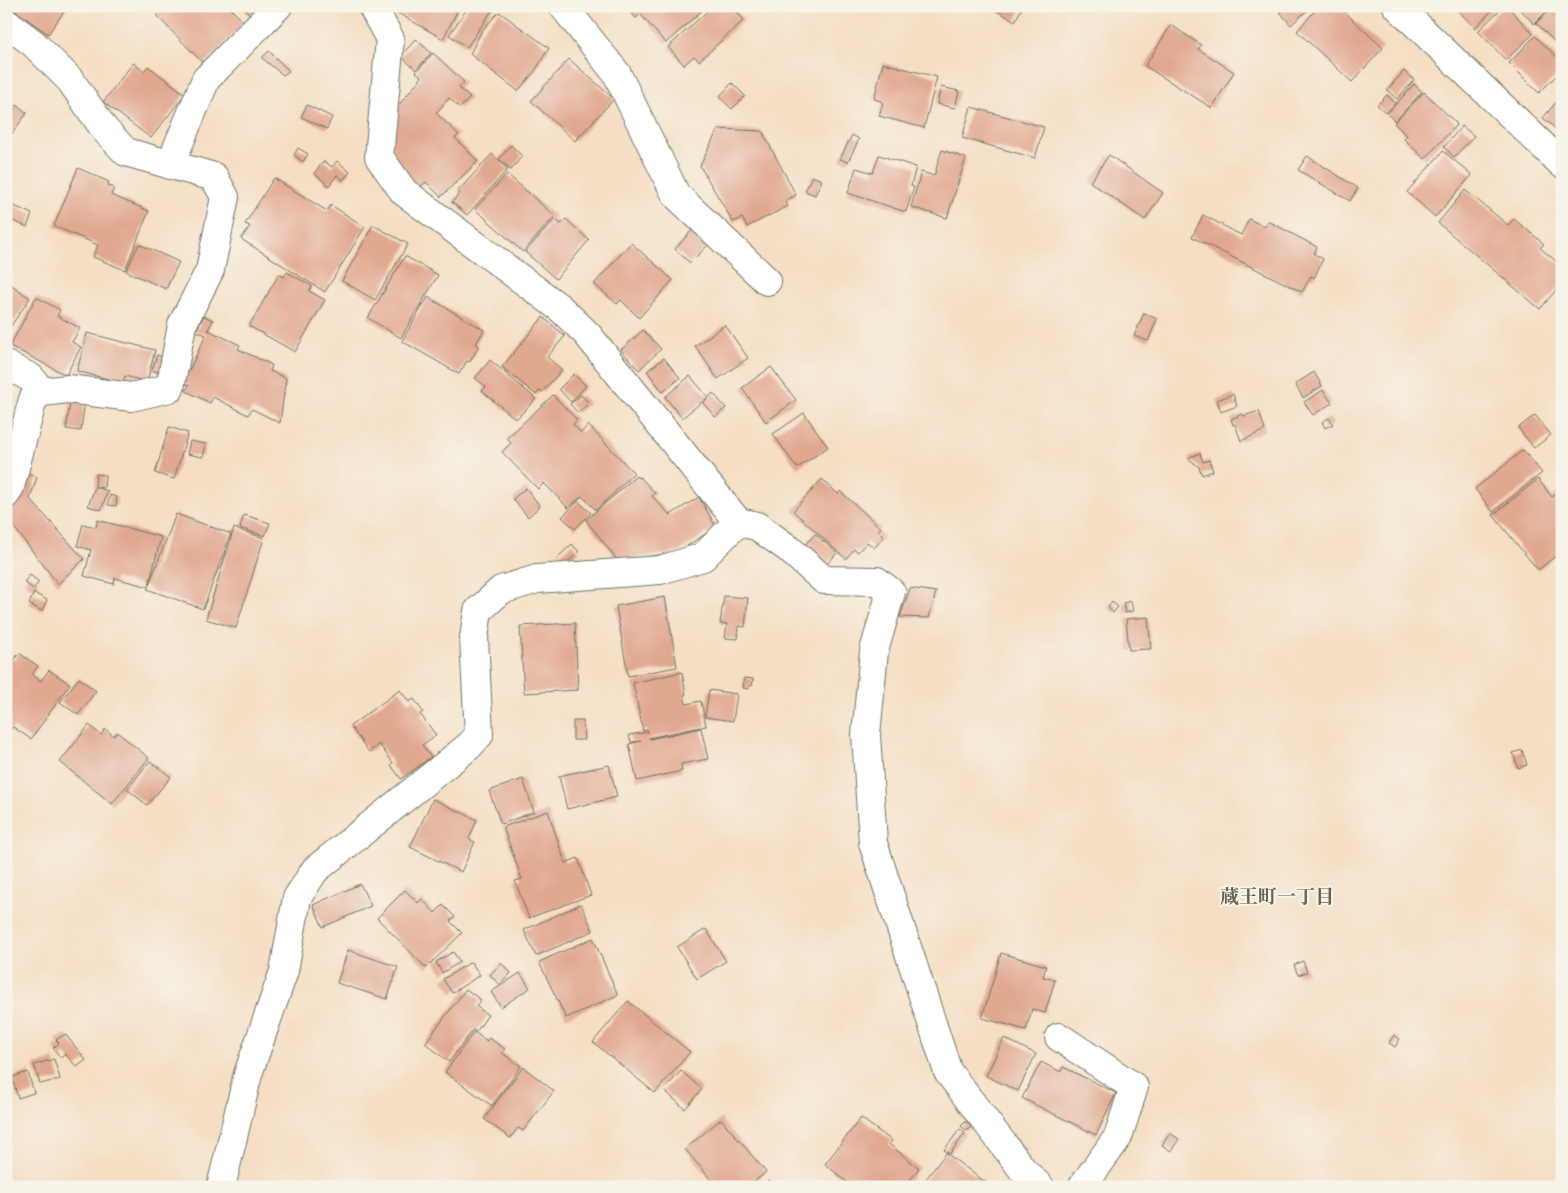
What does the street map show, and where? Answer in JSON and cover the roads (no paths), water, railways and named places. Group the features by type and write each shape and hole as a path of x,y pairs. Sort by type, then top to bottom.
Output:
{"street":[{"path":"170,165 206,79 278,6"},
{"path":"372,6 390,39 379,157 404,192 560,308 587,334 738,522 757,526 789,549 824,580 878,581 892,592 874,651 866,735 873,842 948,1072 1023,1170 1040,1187"},
{"path":"563,6 618,74 676,194 767,281"},
{"path":"1397,6 1562,164"},
{"path":"6,24 33,43 70,80 105,130 126,152 214,177 225,198 210,270 182,325 170,388 131,396 68,389 42,392 33,399 10,487 6,494"},
{"path":"6,365 31,378 42,392"},
{"path":"221,1187 248,1074 284,971 297,898 315,870 469,746 479,735 474,638 478,611 501,590 537,579 660,570 703,557 738,522"},
{"path":"1059,1037 1134,1087 1118,1137 1082,1187"}],"district":[{"name":"蔵王町一丁目","path":"1277,897"}]}
